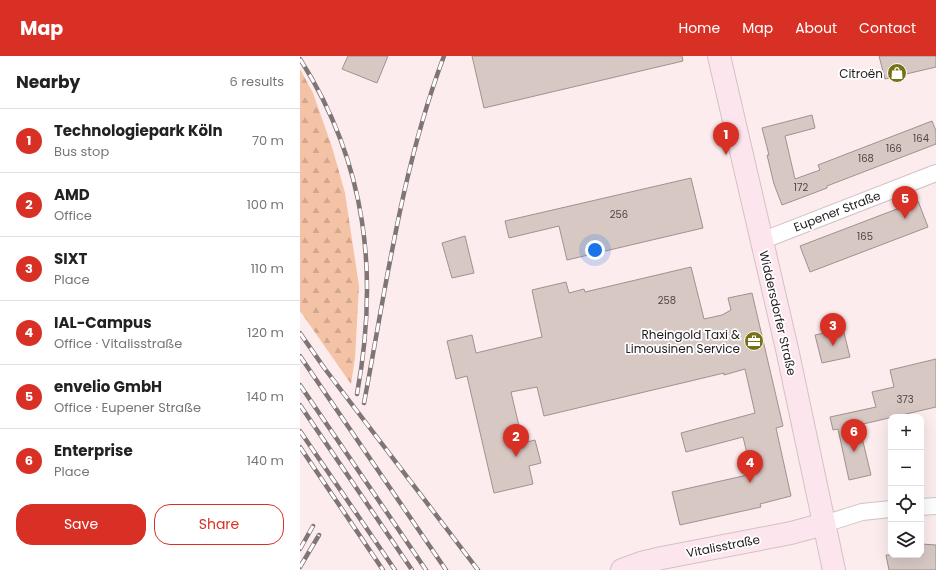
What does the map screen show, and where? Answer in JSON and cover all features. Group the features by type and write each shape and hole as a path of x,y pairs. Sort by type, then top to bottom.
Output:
{"main road":[{"name":"Widdersdorfer Straße","path":"719,56 787,349 834,570"},
{"name":"Vitalisstraße","path":"622,570 641,563 662,558 791,533 824,524"}],"street":[{"name":"Eupener Straße","path":"761,241 936,173"},
{"path":"924,507 936,506"},
{"path":"824,524 862,512 888,509"}],"green space":[{"path":"300,69 313,93 332,147 345,193 359,286 355,358 351,384 300,311"}],"building":[{"path":"348,56 388,56 377,83 342,69"},
{"path":"472,56 682,56 683,61 484,108"},
{"name":"Citroën","path":"879,56 936,56 936,67 885,79"},
{"path":"812,115 815,128 785,136 795,179 820,170 818,165 932,121 936,131 936,144 782,205 774,184 762,128"},
{"path":"691,178 703,228 567,260 559,226 509,238 505,221"},
{"path":"918,201 928,227 810,272 800,246"},
{"path":"465,236 474,273 452,278 442,243"},
{"path":"691,267 704,319 722,315 731,310 728,298 752,293 783,426 776,428 791,496 760,504 761,507 680,525 672,492 752,474 743,437 686,452 681,433 755,413 745,369 544,416 537,387 511,392 523,443 535,440 541,463 529,466 533,484 494,493 467,376 456,379 447,341 472,335 476,353 542,337 532,290 566,282 569,293 584,289 585,292"},
{"path":"843,329 850,357 822,363 815,335"},
{"path":"936,359 936,407 906,414 888,414 888,418 859,425 871,475 849,480 838,429 833,430 830,417 876,407 872,392 894,387 890,370"},
{"path":"924,544 936,545 936,570 889,570 886,555 888,555 888,558 924,558"}],"railway":[{"path":"364,403 396,228 406,184 429,98 444,56"},
{"path":"300,59 323,99 340,139 353,179 362,221 366,263 367,306 364,349 357,394"},
{"path":"300,333 325,369 478,570"},
{"path":"300,356 446,570"},
{"path":"300,385 426,570"},
{"path":"300,405 412,570"},
{"path":"300,431 395,570"},
{"path":"300,447 383,570"},
{"path":"300,549 313,526"},
{"path":"300,567 319,535"}],"place":[{"name":"Citroën","path":"897,73"},
{"name":"Technologiepark Köln","path":"726,155"},
{"name":"envelio GmbH","path":"905,219"},
{"name":"Rheingold Taxi & Limousinen Service","path":"754,341"},
{"name":"SIXT","path":"833,346"},
{"name":"Enterprise","path":"854,452"},
{"name":"AMD","path":"516,457"},
{"name":"IAL-Campus","path":"750,483"}]}
